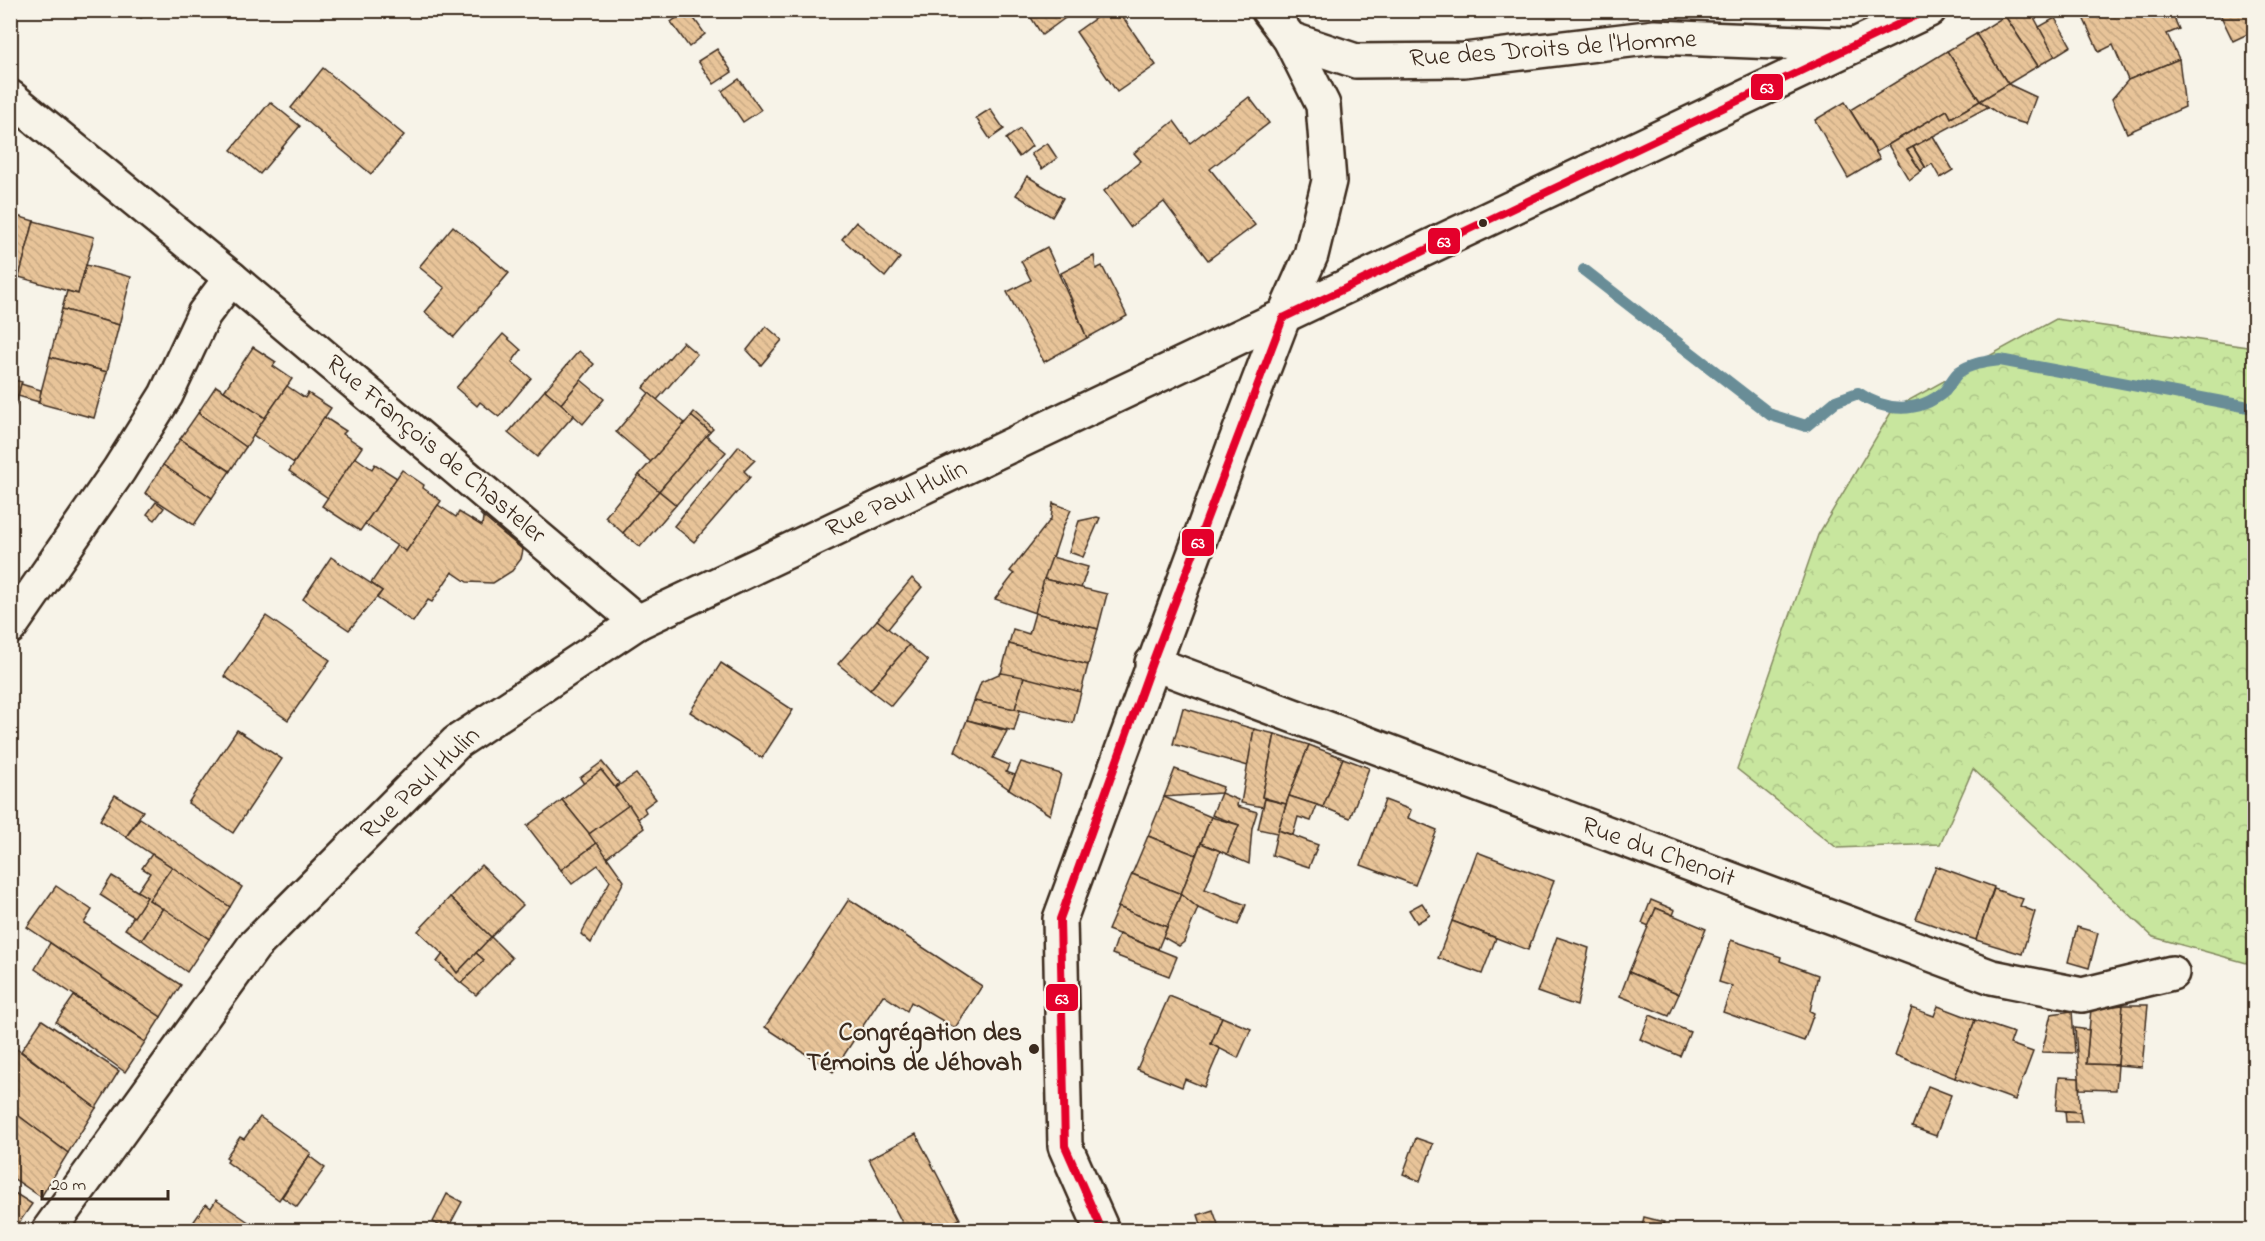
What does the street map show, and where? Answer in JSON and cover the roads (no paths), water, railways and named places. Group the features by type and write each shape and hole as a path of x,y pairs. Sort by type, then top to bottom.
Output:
{"street":[{"path":"1102,1230 1065,1146 1060,919 1152,663 1283,318 1311,255 1329,181 1323,105 1290,39 1268,10"},
{"name":"Rue Paul Hulin","path":"49,1230 254,946 457,742 638,622 1929,10"},
{"name":"Rue des Droits de l'Homme","path":"1290,39 1356,61 1464,60 1655,38 1856,45"},
{"name":"Rue François de Chasteler","path":"10,97 231,278 638,622"},
{"path":"10,627 119,470 160,404 204,314 231,278"},
{"name":"Rue du Chenoit","path":"1152,663 1992,977 2082,995 2172,973"}],"waterway":[{"path":"1584,270 1771,415 1806,426 1836,401 1858,393 1890,407 1902,408 1924,404 1945,391 1957,374 1964,369 1979,363 2000,360 2254,408"}],"place":[{"name":"Congrégation des Témoins de Jéhovah","path":"1034,1049"}]}
